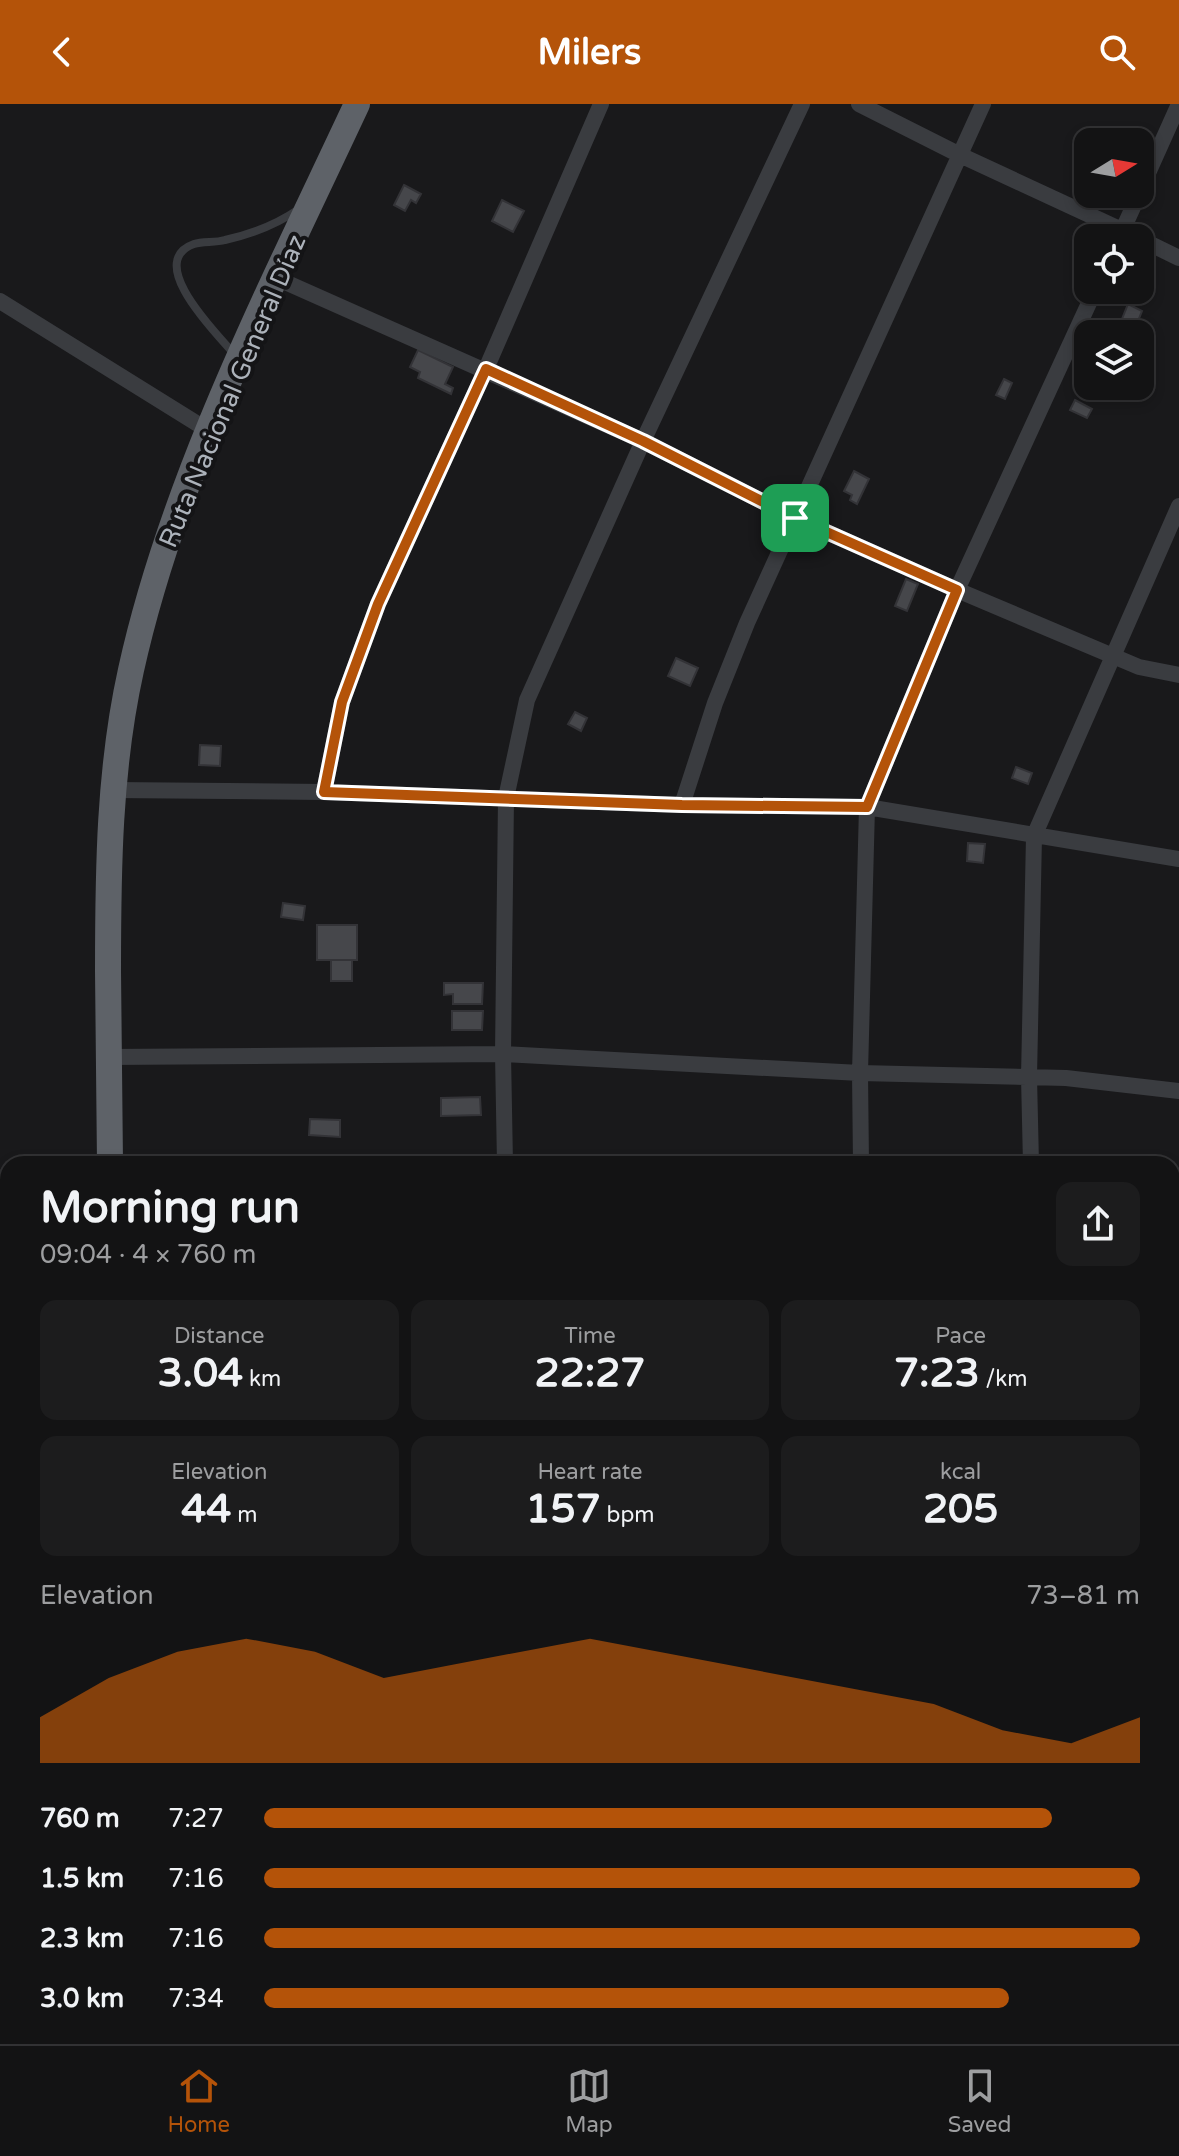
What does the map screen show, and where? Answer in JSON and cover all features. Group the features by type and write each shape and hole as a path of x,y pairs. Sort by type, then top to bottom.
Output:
{"highway":[{"name":"Ruta Nacional General Díaz","path":"110,1156 107,879 113,790 131,672 151,593 209,431 357,104"}],"street":[{"path":"324,792 342,702 378,604 486,369 601,104"},
{"path":"505,1156 506,798 527,700 643,441 802,104"},
{"path":"859,104 1101,224"},
{"path":"682,805 715,703 795,518 983,104"},
{"path":"1154,159 1179,104"},
{"path":"1154,246 1179,258"},
{"path":"276,278 486,369 643,441 795,518 957,590 1139,667 1179,675"},
{"path":"0,301 209,431"},
{"path":"861,1156 867,807 957,590 1089,304"},
{"path":"1031,1156 1029,1077 1034,836 1179,506"},
{"path":"113,790 324,792 682,805 867,807 1179,859"},
{"path":"108,1057 503,1054 860,1073 1066,1078 1179,1091"}],"lane":[{"path":"240,360 182,289 177,275 182,252 193,245 221,241 279,223 313,199"}],"building":[{"path":"404,185 421,194 416,203 411,200 405,211 394,205"},
{"path":"502,200 524,211 513,232 492,221"},
{"path":"1128,304 1142,311 1138,320 1122,319"},
{"path":"418,350 453,367 445,384 453,388 451,394 418,378 420,372 410,367"},
{"path":"1004,379 1012,383 1005,399 996,395"},
{"path":"1075,400 1092,409 1087,418 1070,410"},
{"path":"854,471 869,479 857,504 850,500 852,495 844,491"},
{"path":"906,579 918,584 907,611 895,606"},
{"path":"676,658 698,668 690,686 668,676"},
{"path":"575,712 587,718 581,731 568,724"},
{"path":"200,745 221,746 220,766 199,765"},
{"path":"1016,767 1032,773 1028,784 1012,778"},
{"path":"968,843 985,844 983,863 967,861"},
{"path":"283,903 305,906 303,920 281,917"},
{"path":"317,925 357,925 357,960 317,960"},
{"path":"331,960 352,960 352,981 331,981"},
{"path":"444,983 483,983 482,1004 453,1004 453,994 444,995"},
{"path":"452,1011 483,1011 482,1030 452,1030"},
{"path":"480,1097 481,1115 441,1116 441,1098"},
{"path":"310,1119 340,1120 340,1137 309,1135"}],"route":[{"path":"486,369 643,441 795,518 957,590 867,807 682,805 324,792 342,702 378,604 486,369"}]}
